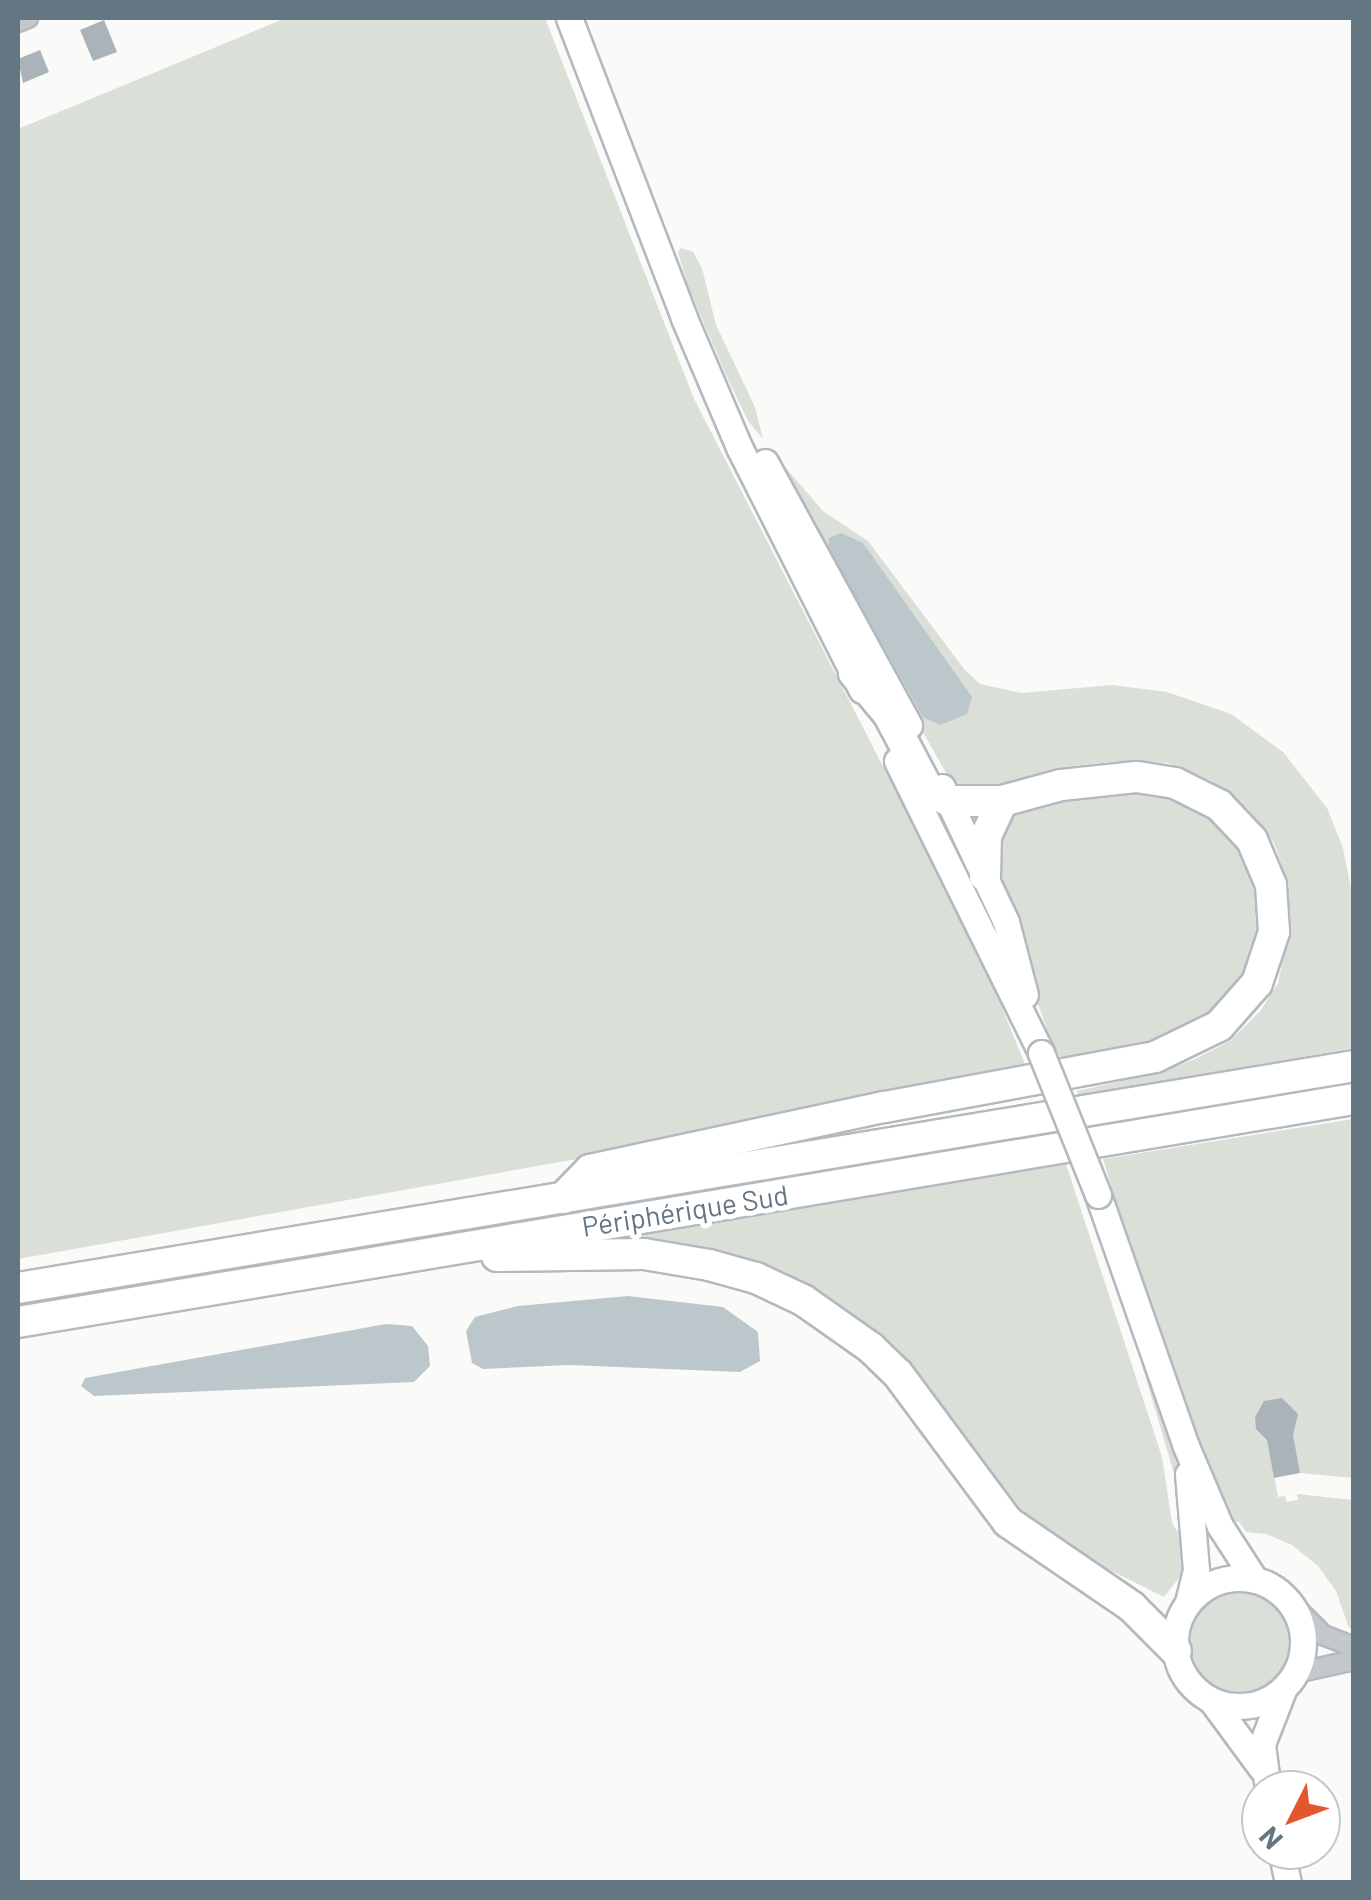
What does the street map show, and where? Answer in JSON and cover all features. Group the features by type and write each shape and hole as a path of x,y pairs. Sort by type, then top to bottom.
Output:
{"highway":[{"path":"563,1198 590,1170 885,1108 1146,1060 1207,1034 1244,1002 1270,950 1274,900 1256,847 1227,811 1190,788 1136,777 1065,784 1002,801 949,802 929,790 889,716 854,673"},
{"path":"986,876 986,836 1002,801"},
{"name":"Périphérique Sud","path":"18,1288 1354,1066"},
{"name":"Périphérique Sud","path":"18,1322 1354,1099"},
{"path":"418,1255 644,1254 725,1269 803,1300 871,1348 898,1374 1008,1522 1132,1607 1176,1652"}],"main road":[{"path":"569,18 684,318 739,447 1041,1053 1098,1195 1185,1444 1220,1526 1255,1580"},
{"path":"684,318 986,876 1006,922 1041,1053"},
{"path":"1185,1444 1196,1570 1188,1603 1176,1629 1176,1652 1192,1686 1212,1700 1259,1770"},
{"path":"1188,1603 1214,1583 1255,1580 1275,1588 1290,1602 1304,1636 1262,1744 1265,1770"},
{"path":"1212,1700 1250,1706 1289,1682"}],"street":[{"path":"18,22 28,18"},
{"path":"1290,1602 1323,1635 1354,1647"},
{"path":"1289,1682 1354,1660"}],"shaded area":[{"path":"286,18 545,18 694,399 989,976 1027,1069 610,1153 18,1259 18,129"},
{"path":"681,248 693,252 702,268 716,325 755,407 763,439 748,421 726,375 688,286 678,252"},
{"path":"778,466 785,467 823,511 868,541 964,669 980,684 1021,693 1112,685 1167,692 1231,714 1283,752 1327,808 1343,848 1354,904 1353,1048 1079,1096 1077,1091 1158,1073 1195,1059 1230,1041 1261,1010 1278,983 1290,928 1288,883 1274,843 1248,809 1212,781 1168,763 1119,761 1064,767 982,791 966,790 950,780 776,471"},
{"path":"841,533 863,543 972,697 967,714 940,725 923,717 828,547 829,538"},
{"path":"1088,789 1173,794 1211,814 1247,849 1263,896 1263,933 1250,969 1224,1007 1183,1037 1069,1067 1054,1049 1033,990 999,886 996,856 1002,833 1018,811"},
{"path":"1353,1119 1353,1478 1300,1473 1296,1454 1271,1459 1278,1497 1285,1496 1287,1502 1298,1500 1297,1494 1353,1500 1353,1628 1349,1628 1336,1591 1318,1566 1292,1545 1266,1534 1246,1532 1239,1522 1227,1521 1157,1334 1103,1159"},
{"path":"1066,1164 1162,1457 1172,1523 1177,1531 1186,1533 1186,1569 1164,1597 1046,1538 1012,1512 808,1290 591,1242"},
{"path":"1114,1270 1175,1456 1183,1487 1178,1487"},
{"path":"628,1296 723,1307 758,1332 760,1361 740,1372 569,1365 483,1369 472,1363 466,1331 475,1317 518,1306"},
{"path":"386,1324 412,1326 428,1346 430,1366 414,1382 94,1396 81,1386 85,1378"},
{"path":"1240,1590 1270,1599 1278,1606 1285,1614 1294,1644 1285,1674 1278,1682 1270,1689 1240,1698 1210,1689 1202,1682 1195,1674 1186,1644 1195,1614 1202,1606 1210,1599"}],"building":[{"path":"104,20 117,52 93,61 80,30"},
{"path":"40,50 49,72 23,83 18,59"},
{"path":"1282,1398 1298,1414 1293,1435 1300,1473 1274,1478 1267,1440 1256,1429 1255,1417 1264,1401"}]}
